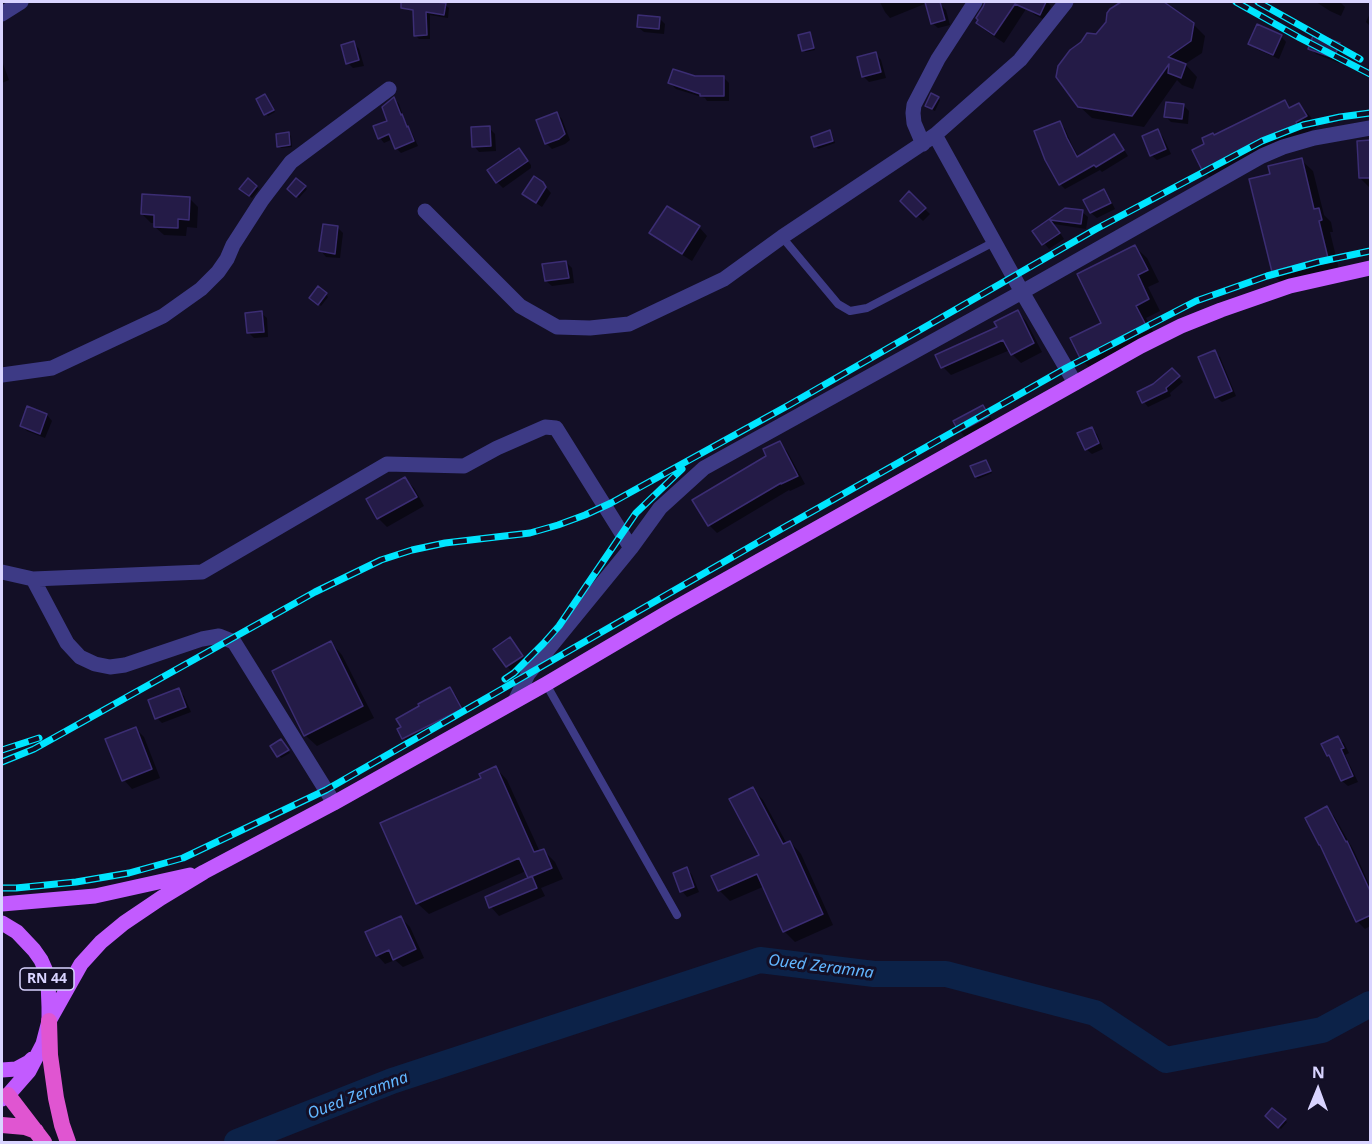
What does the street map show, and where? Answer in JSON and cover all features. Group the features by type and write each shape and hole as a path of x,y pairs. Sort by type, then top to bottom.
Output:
{"highway":[{"name":"RN 44","path":"49,1021 50,1055 56,1098 68,1143"},
{"name":"RN 44","path":"4,1094 40,1137"},
{"path":"2,1125 25,1127 40,1137"}],"main road":[{"path":"49,1021 81,964 101,942 124,923 204,872 334,803 546,684 680,605 1140,346 1221,309 1290,286 1371,268"},
{"path":"2,904 95,896 204,872"},
{"name":"RN 44","path":"2,923 17,932 41,960 48,981 49,1021 43,1044 29,1071 4,1094"},
{"path":"2,1070 16,1070 39,1052"}],"street":[{"path":"2,14 21,2"},
{"path":"975,2 938,59 914,105 914,123 929,140 994,242 1075,383"},
{"path":"425,211 520,306 557,327 591,328 630,324 724,279 782,237 929,140 1020,60 1066,2"},
{"path":"2,375 52,368 163,316 201,289 218,272 262,200 291,162 389,89"},
{"path":"515,700 528,674 632,548 660,508 704,468 1262,156 1314,138 1371,128"},
{"path":"2,572 33,579 202,573 387,464 464,466 497,448 545,427 556,428 632,548"},
{"path":"33,579 67,643 80,657 95,664 110,667 124,665 202,639 219,636 234,642 334,803"}],"lane":[{"path":"782,237 838,304 850,311 867,308 994,242"},
{"path":"546,684 677,915"}],"building":[{"path":"401,2 446,3 444,15 426,12 427,35 414,36 413,10 401,8"},
{"path":"925,2 940,2 945,20 931,24"},
{"path":"985,2 1046,2 1040,15 1015,4 994,35 976,23 978,20 976,18"},
{"path":"1121,2 1164,2 1194,23 1191,41 1168,57 1186,64 1181,78 1168,73 1169,64 1132,116 1078,107 1056,77 1058,66 1070,50 1081,42 1087,33 1096,34 1106,22 1110,9"},
{"path":"638,15 660,17 659,29 637,27"},
{"path":"1257,24 1282,35 1273,55 1248,44"},
{"path":"810,32 814,48 802,51 798,35"},
{"path":"1314,33 1340,43 1334,58 1308,49"},
{"path":"354,41 359,60 346,64 341,45"},
{"path":"876,52 881,72 862,77 857,57"},
{"path":"673,69 695,76 724,76 724,96 700,96 700,94 668,83"},
{"path":"931,93 939,97 932,109 925,106"},
{"path":"265,94 274,110 264,115 256,99"},
{"path":"394,97 414,141 395,149 389,134 378,139 373,126 387,121 382,107"},
{"path":"1285,100 1289,108 1299,103 1307,116 1296,122 1298,126 1203,172 1192,150 1204,144 1202,138 1213,133 1214,135"},
{"path":"1166,102 1184,104 1182,119 1164,117"},
{"path":"557,112 565,134 545,144 536,120"},
{"path":"1060,121 1077,157 1114,134 1124,150 1059,185 1045,160 1034,131"},
{"path":"490,126 491,146 472,147 471,127"},
{"path":"1158,129 1166,149 1150,156 1142,136"},
{"path":"830,130 833,141 814,147 811,137"},
{"path":"289,132 290,145 277,147 276,134"},
{"path":"1371,140 1371,178 1359,178 1357,141"},
{"path":"519,148 528,161 496,183 487,170"},
{"path":"1302,158 1314,209 1319,208 1322,220 1319,221 1329,262 1273,276 1249,179 1270,174 1268,166"},
{"path":"534,176 546,187 536,203 522,194"},
{"path":"248,178 257,186 249,196 239,189"},
{"path":"296,178 306,186 296,197 287,189"},
{"path":"1104,189 1111,203 1090,213 1083,200"},
{"path":"909,191 926,208 916,217 900,201"},
{"path":"142,194 190,197 189,220 178,219 178,228 154,227 154,215 141,214"},
{"path":"667,206 700,226 682,254 649,233"},
{"path":"1065,208 1083,210 1081,224 1050,220 1060,233 1042,245 1032,231"},
{"path":"323,224 338,226 335,254 319,251"},
{"path":"1135,245 1148,270 1138,275 1149,299 1136,306 1148,329 1082,362 1070,338 1101,323 1077,274"},
{"path":"566,261 569,278 545,281 542,264"},
{"path":"318,286 327,293 318,305 309,298"},
{"path":"1018,310 1034,343 1011,355 1003,340 941,368 935,355 997,327 994,322"},
{"path":"262,311 264,332 247,333 245,313"},
{"path":"1215,350 1232,391 1215,398 1198,357"},
{"path":"1172,368 1180,376 1166,388 1167,391 1142,403 1137,392 1153,384"},
{"path":"983,405 989,416 959,432 953,421"},
{"path":"27,406 47,414 40,434 20,426"},
{"path":"1092,427 1099,443 1085,450 1077,433"},
{"path":"780,441 798,476 781,483 708,526 692,500 766,456 763,449"},
{"path":"986,460 991,471 975,477 970,466"},
{"path":"405,477 417,497 377,519 366,499"},
{"path":"510,637 523,656 506,667 493,649"},
{"path":"331,641 363,706 304,736 272,671"},
{"path":"450,687 462,709 402,739 397,729 401,727 396,719"},
{"path":"179,688 186,707 155,719 148,700"},
{"path":"136,727 152,769 122,781 105,739"},
{"path":"1338,736 1353,776 1341,781 1329,755 1327,756 1321,744"},
{"path":"281,739 289,750 277,757 270,746"},
{"path":"496,766 534,852 544,849 552,868 528,878 519,858 416,904 380,823 481,778 479,774"},
{"path":"753,787 783,844 790,841 823,914 783,932 757,874 718,891 711,876 759,855 729,799"},
{"path":"1327,806 1347,841 1371,893 1371,915 1356,922 1305,818"},
{"path":"687,867 694,887 680,892 673,873"},
{"path":"532,876 537,888 489,908 485,897"},
{"path":"401,916 416,949 393,960 389,950 376,956 365,932"},
{"path":"1272,1108 1286,1119 1278,1128 1265,1116"}],"waterway":[{"name":"Oued Zeramna","path":"237,1142 392,1081 760,960 874,974 946,974 1095,1013 1166,1060 1322,1030 1370,1004"}],"railway":[{"path":"1236,2 1370,74"},
{"path":"1258,2 1360,59"},
{"path":"2,762 34,749 315,592 381,560 445,543 530,533 558,525 611,503 789,405 1096,229 1262,141 1303,125 1370,113"},
{"path":"2,888 76,882 129,873 183,858 326,790 1066,368 1196,301 1267,276 1370,251"},
{"path":"505,679 514,673 559,626 636,513 682,469"},
{"path":"2,750 39,738"}]}
